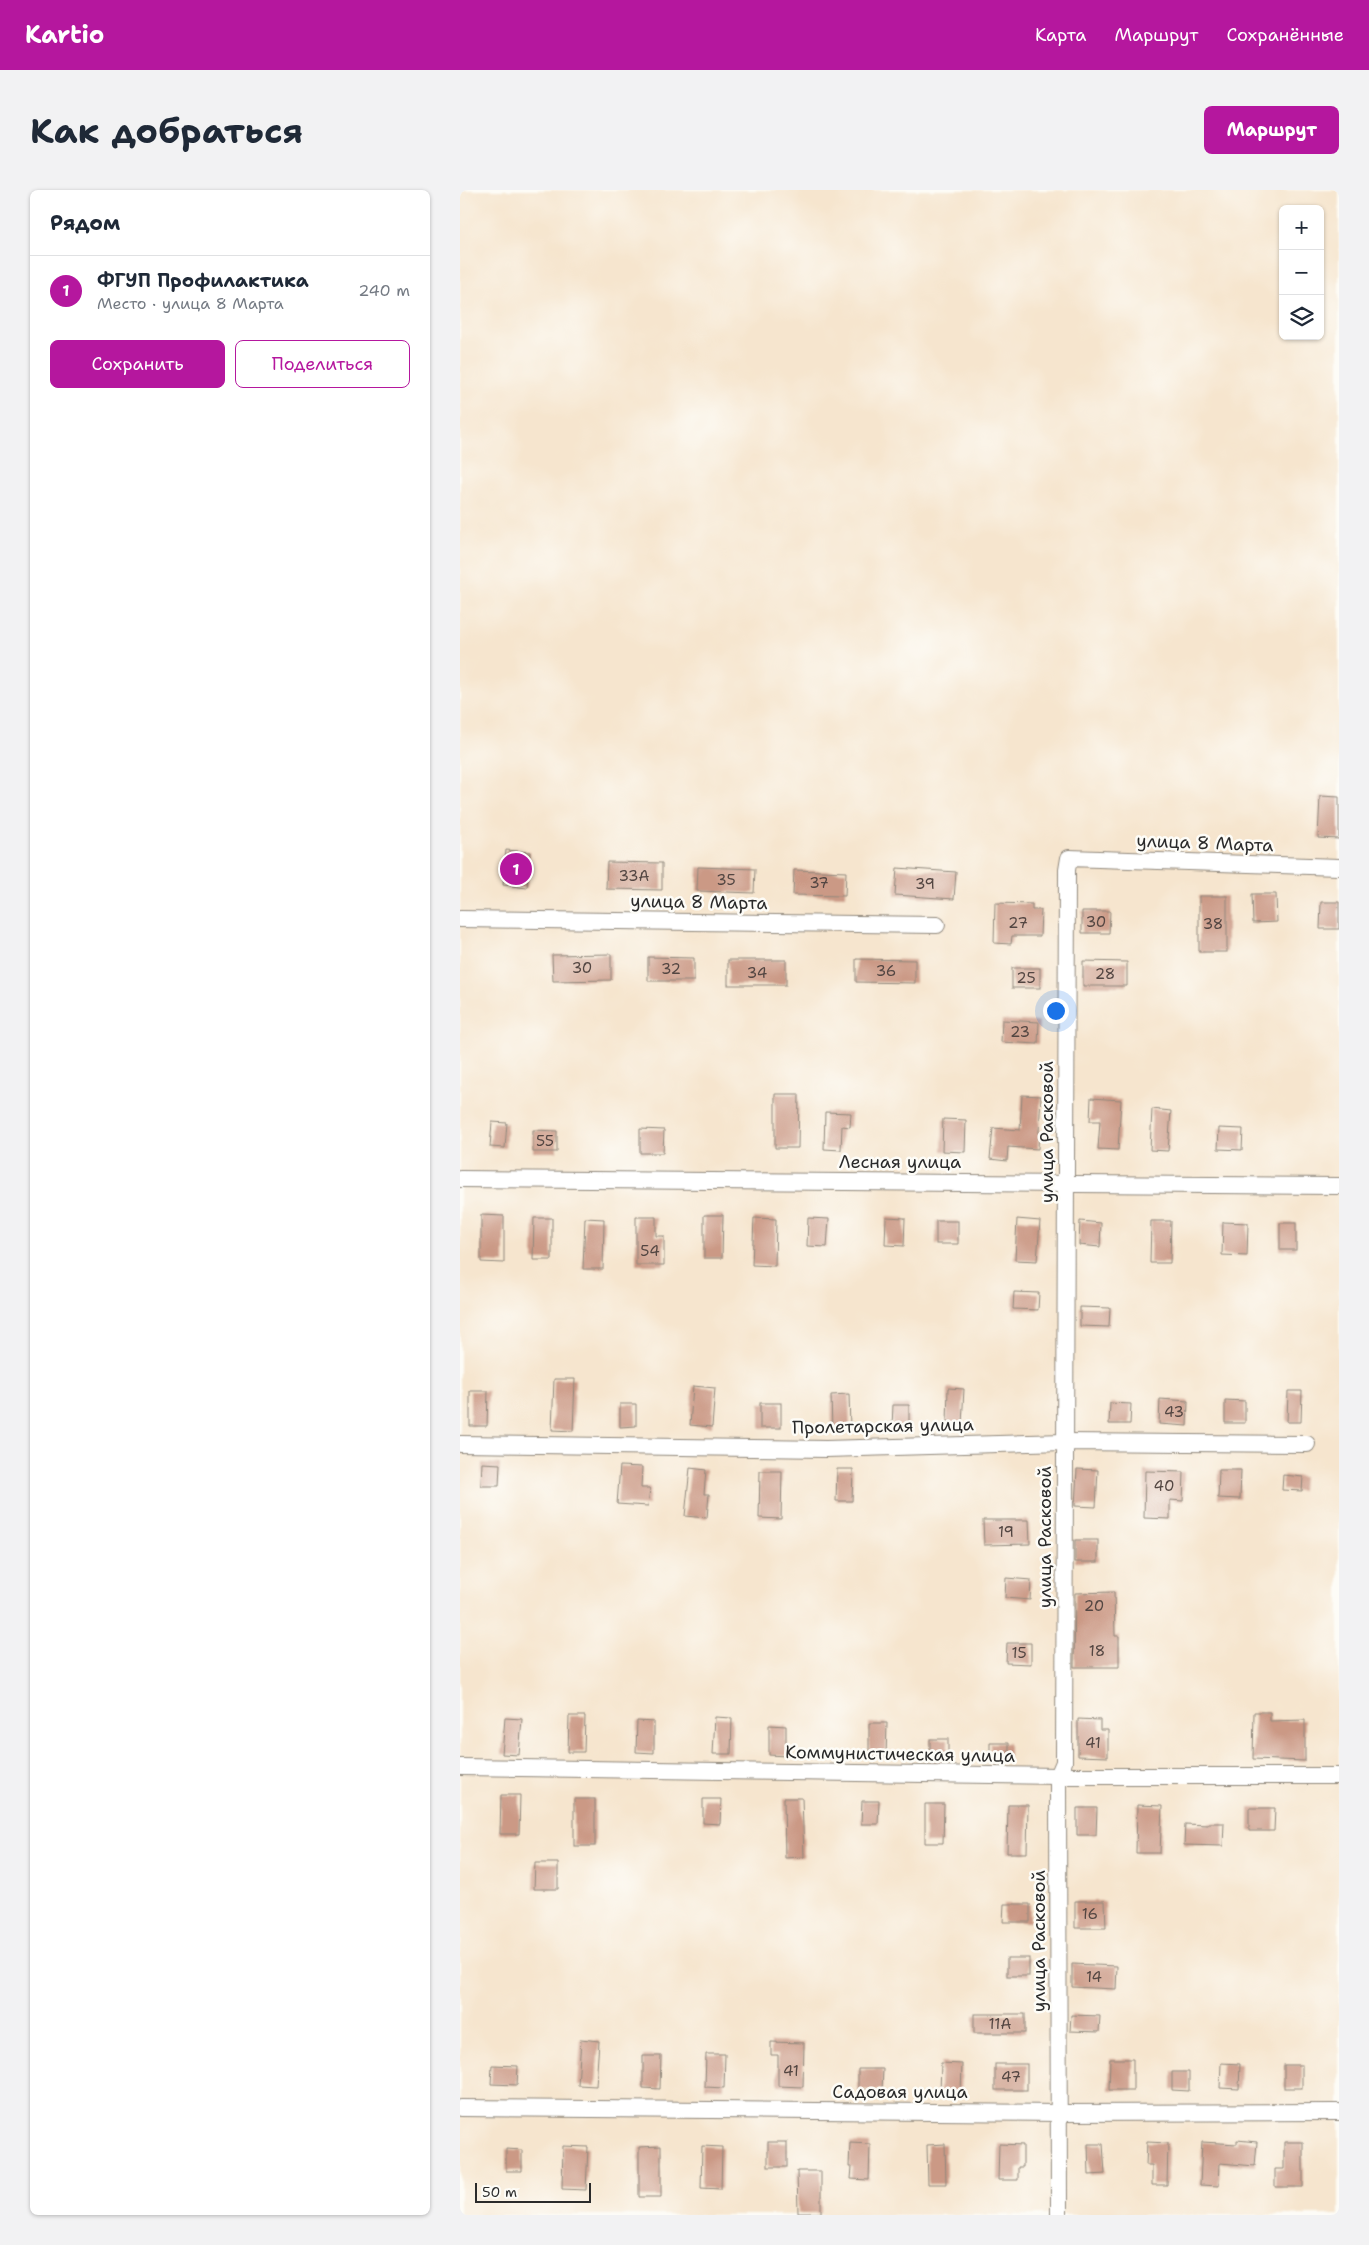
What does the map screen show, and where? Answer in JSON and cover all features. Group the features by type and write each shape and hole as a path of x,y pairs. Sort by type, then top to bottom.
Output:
{"street":[{"name":"улица 8 Марта","path":"1069,858 1339,867"},
{"name":"улица Расковой","path":"1058,2215 1060,2113 1058,1776 1064,1762 1067,870 1069,858"},
{"name":"улица 8 Марта","path":"460,919 937,925"},
{"name":"Лесная улица","path":"460,1180 1339,1186"},
{"name":"Пролетарская улица","path":"460,1444 826,1449 1065,1442 1307,1444"},
{"name":"Коммунистическая улица","path":"460,1767 1058,1776 1339,1776"},
{"name":"Садовая улица","path":"460,2108 1060,2113 1339,2112"}],"building":[{"path":"1320,796 1339,797 1339,839 1318,838"},
{"path":"506,850 530,852 527,888 503,885"},
{"path":"607,862 662,863 662,890 606,889"},
{"path":"698,867 755,869 754,893 697,891"},
{"path":"897,868 956,872 954,899 895,895"},
{"path":"794,870 846,872 845,896 793,895"},
{"path":"1252,894 1276,894 1277,922 1253,923"},
{"path":"1199,896 1227,896 1227,952 1199,952"},
{"path":"1321,902 1339,902 1339,929 1320,929"},
{"path":"995,903 1032,904 1032,910 1041,910 1040,936 1012,936 1011,944 994,943"},
{"path":"1082,911 1110,911 1109,933 1082,933"},
{"path":"611,954 611,980 553,981 552,955"},
{"path":"648,957 694,958 694,981 648,981"},
{"path":"856,959 915,960 915,983 856,982"},
{"path":"728,960 786,960 786,985 728,985"},
{"path":"1083,961 1127,962 1127,986 1083,986"},
{"path":"1012,968 1040,968 1040,988 1012,988"},
{"path":"1002,1020 1039,1022 1038,1044 1001,1042"},
{"path":"775,1094 799,1094 798,1148 775,1148"},
{"path":"1022,1095 1041,1096 1038,1149 1008,1147 1007,1161 990,1159 993,1128 1020,1130"},
{"path":"1091,1098 1121,1100 1118,1150 1098,1149 1100,1121 1090,1121"},
{"path":"1152,1109 1171,1111 1168,1151 1150,1150"},
{"path":"825,1112 851,1113 850,1127 842,1126 841,1150 824,1149"},
{"path":"943,1119 966,1120 965,1152 942,1151"},
{"path":"492,1122 507,1123 505,1148 490,1147"},
{"path":"1219,1128 1243,1129 1242,1150 1218,1149"},
{"path":"640,1129 664,1130 663,1153 640,1153"},
{"path":"533,1130 557,1131 557,1152 533,1152"},
{"path":"481,1215 504,1216 504,1263 481,1262"},
{"path":"704,1215 723,1215 722,1258 704,1258"},
{"path":"636,1217 656,1217 656,1236 664,1236 664,1265 636,1265"},
{"path":"886,1217 905,1218 904,1246 885,1245"},
{"path":"534,1218 552,1218 552,1260 533,1260"},
{"path":"585,1218 604,1219 603,1269 583,1269"},
{"path":"754,1218 776,1219 775,1266 752,1265"},
{"path":"808,1218 829,1219 827,1247 807,1246"},
{"path":"1017,1219 1040,1221 1037,1261 1015,1260"},
{"path":"936,1221 958,1221 958,1244 936,1244"},
{"path":"1080,1221 1101,1223 1100,1247 1079,1245"},
{"path":"1151,1221 1171,1221 1170,1263 1150,1263"},
{"path":"1223,1222 1248,1223 1247,1256 1222,1255"},
{"path":"1280,1223 1296,1223 1296,1250 1280,1250"},
{"path":"1014,1292 1039,1293 1038,1310 1013,1309"},
{"path":"1080,1307 1110,1308 1109,1327 1080,1326"},
{"path":"554,1379 575,1379 573,1431 552,1430"},
{"path":"693,1386 715,1388 712,1427 690,1425"},
{"path":"948,1388 964,1389 962,1424 947,1423"},
{"path":"470,1391 488,1391 487,1426 470,1426"},
{"path":"1288,1391 1302,1391 1301,1422 1287,1422"},
{"path":"849,1394 850,1429 832,1429 831,1395"},
{"path":"1160,1399 1188,1401 1187,1426 1159,1424"},
{"path":"1225,1400 1245,1401 1245,1423 1225,1423"},
{"path":"760,1403 781,1403 781,1428 760,1428"},
{"path":"1110,1403 1131,1404 1130,1424 1109,1424"},
{"path":"620,1404 636,1404 636,1426 620,1427"},
{"path":"893,1405 909,1405 909,1428 892,1427"},
{"path":"482,1463 500,1464 499,1486 481,1486"},
{"path":"620,1466 642,1467 641,1488 650,1488 648,1506 617,1504"},
{"path":"690,1468 706,1470 704,1494 709,1494 707,1518 685,1516"},
{"path":"837,1469 853,1469 852,1501 836,1501"},
{"path":"1077,1469 1098,1470 1096,1507 1075,1506"},
{"path":"1219,1470 1241,1470 1240,1499 1218,1498"},
{"path":"760,1471 782,1471 781,1519 759,1518"},
{"path":"1145,1471 1184,1472 1183,1501 1170,1500 1170,1519 1144,1518"},
{"path":"1283,1475 1303,1477 1302,1491 1282,1490"},
{"path":"983,1520 1029,1520 1030,1544 984,1545"},
{"path":"1075,1540 1098,1540 1098,1562 1075,1562"},
{"path":"1006,1578 1031,1580 1030,1600 1005,1598"},
{"path":"1114,1592 1115,1636 1119,1636 1119,1667 1074,1667 1075,1593"},
{"path":"1007,1643 1031,1643 1031,1664 1006,1663"},
{"path":"1254,1712 1270,1712 1270,1721 1305,1720 1305,1761 1253,1759"},
{"path":"569,1716 585,1716 584,1752 568,1752"},
{"path":"715,1717 732,1718 731,1754 713,1754"},
{"path":"505,1718 522,1719 519,1755 502,1754"},
{"path":"1078,1719 1100,1720 1100,1730 1108,1730 1108,1757 1078,1756"},
{"path":"637,1721 654,1722 654,1753 636,1752"},
{"path":"869,1723 887,1723 886,1757 869,1757"},
{"path":"769,1725 786,1726 786,1756 769,1755"},
{"path":"930,1739 948,1739 948,1763 930,1763"},
{"path":"990,1743 1009,1743 1009,1761 990,1760"},
{"path":"501,1795 520,1795 519,1834 500,1834"},
{"path":"784,1798 802,1798 804,1857 785,1858"},
{"path":"574,1799 595,1799 595,1846 574,1846"},
{"path":"703,1799 721,1799 720,1824 703,1823"},
{"path":"862,1801 879,1801 878,1824 861,1824"},
{"path":"925,1804 944,1804 943,1843 925,1843"},
{"path":"1008,1805 1028,1805 1027,1853 1007,1853"},
{"path":"1137,1805 1162,1806 1160,1853 1136,1853"},
{"path":"1077,1808 1097,1808 1096,1835 1077,1835"},
{"path":"1249,1808 1275,1808 1274,1831 1249,1831"},
{"path":"1208,1823 1224,1823 1223,1846 1184,1845 1185,1824 1208,1825"},
{"path":"535,1863 558,1863 558,1889 534,1889"},
{"path":"1075,1901 1105,1901 1106,1928 1075,1928"},
{"path":"1004,1904 1030,1904 1030,1922 1003,1922"},
{"path":"1007,1958 1029,1958 1029,1976 1007,1976"},
{"path":"1072,1964 1117,1966 1116,1989 1072,1987"},
{"path":"974,2014 1025,2014 1025,2033 974,2033"},
{"path":"1071,2015 1100,2016 1099,2032 1070,2031"},
{"path":"581,2039 599,2041 596,2086 578,2085"},
{"path":"771,2042 804,2043 803,2087 778,2086 778,2055 771,2055"},
{"path":"706,2054 725,2054 724,2088 705,2087"},
{"path":"643,2056 661,2056 660,2089 643,2088"},
{"path":"1110,2059 1133,2059 1133,2090 1109,2090"},
{"path":"941,2063 962,2064 961,2093 940,2092"},
{"path":"1221,2063 1240,2064 1239,2089 1220,2088"},
{"path":"995,2064 1027,2064 1027,2090 995,2090"},
{"path":"492,2065 518,2066 517,2085 491,2084"},
{"path":"1284,2065 1302,2065 1302,2088 1284,2088"},
{"path":"858,2069 883,2069 882,2090 858,2090"},
{"path":"1172,2072 1189,2072 1189,2091 1172,2090"},
{"path":"1237,2140 1257,2142 1255,2166 1220,2163 1219,2186 1200,2185 1202,2142 1237,2144"},
{"path":"768,2142 787,2142 787,2167 768,2167"},
{"path":"1147,2142 1168,2143 1167,2185 1152,2185 1152,2165 1146,2165"},
{"path":"1284,2142 1303,2142 1303,2187 1275,2187 1275,2169 1284,2169"},
{"path":"850,2143 870,2144 869,2180 851,2179 852,2167 849,2167"},
{"path":"945,2144 946,2184 928,2184 927,2145"},
{"path":"999,2144 1023,2145 1023,2167 1018,2167 1018,2180 998,2180"},
{"path":"1088,2144 1103,2144 1105,2174 1089,2175"},
{"path":"563,2146 588,2147 586,2190 562,2189"},
{"path":"661,2146 661,2197 639,2197 639,2147"},
{"path":"702,2146 722,2147 721,2189 701,2188"},
{"path":"506,2149 522,2150 522,2171 506,2171"},
{"path":"797,2171 821,2171 821,2213 798,2213"}],"place":[{"name":"ФГУП Профилактика","path":"516,869"}]}
